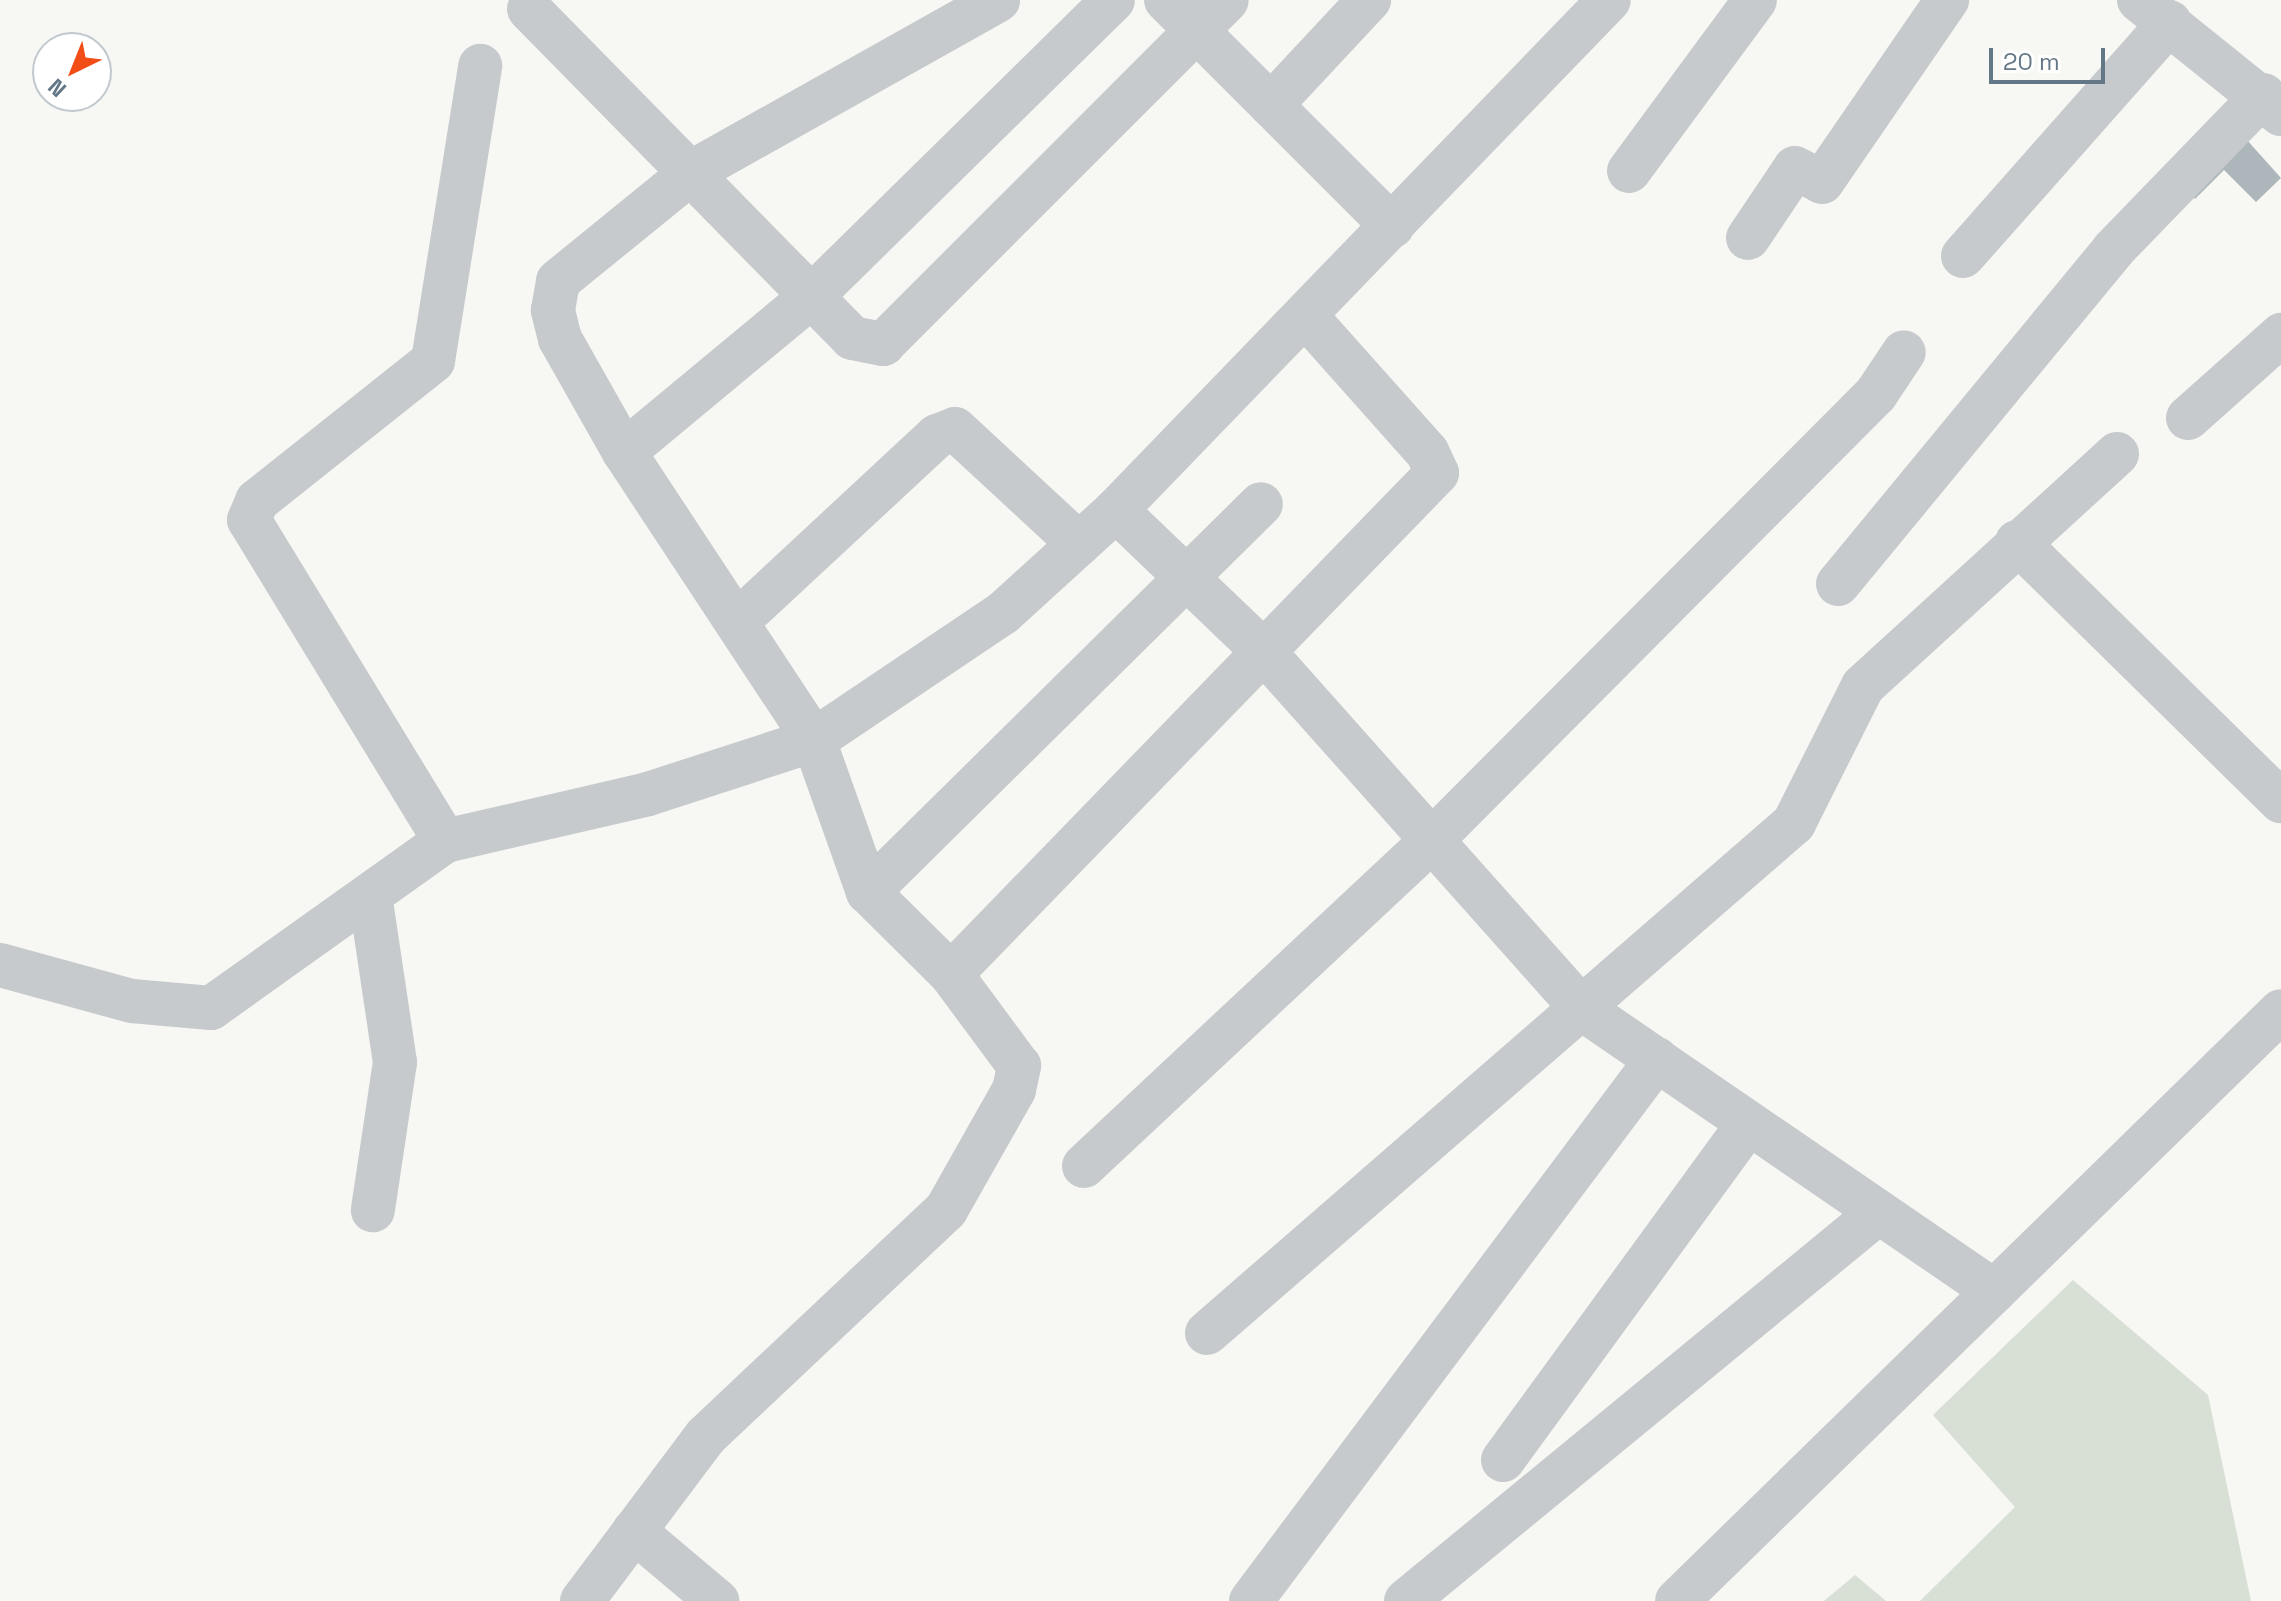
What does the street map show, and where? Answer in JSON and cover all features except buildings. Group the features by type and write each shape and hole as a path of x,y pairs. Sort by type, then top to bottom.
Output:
{"street":[{"path":"582,1601 706,1436 946,1210 1014,1090 1019,1066 951,974 868,892 814,740 740,619 624,452 560,339 553,310 558,281 692,172 998,0"},
{"path":"624,452 814,294 1113,0"},
{"path":"1166,0 1392,226"},
{"path":"529,9 814,294 852,338 883,344 1227,0"},
{"path":"1271,105 1369,0"},
{"path":"0,965 132,1001 211,1008 445,841 648,794 814,740 1003,613 1116,510 1609,0"},
{"path":"1629,171 1755,0"},
{"path":"1748,238 1795,168 1822,182 1947,0"},
{"path":"1838,584 2113,250 2272,104 2154,11 1963,256"},
{"path":"445,841 249,520 257,501 433,361 480,66"},
{"path":"951,974 1437,473 1427,452 1306,316"},
{"path":"2188,418 2281,335"},
{"path":"1084,1166 1432,840 1876,394 1904,352"},
{"path":"740,619 937,436 955,429 1079,544"},
{"path":"1207,1333 1794,823 1863,686 2017,542 2117,454"},
{"path":"868,892 1184,575 1261,504"},
{"path":"1116,510 1265,653 1581,1008 1994,1291"},
{"path":"2017,542 2281,801"},
{"path":"370,895 395,1062 373,1210"},
{"path":"1677,1601 2281,1011"},
{"path":"1251,1601 1657,1059"},
{"path":"1503,1460 1749,1123"},
{"path":"1406,1601 1879,1212"},
{"path":"634,1531 717,1601"}],"shaded area":[{"path":"2073,1280 2208,1395 2251,1601 1920,1601 2015,1507 1933,1415"},
{"path":"1855,1575 1886,1601 1824,1601"}]}
